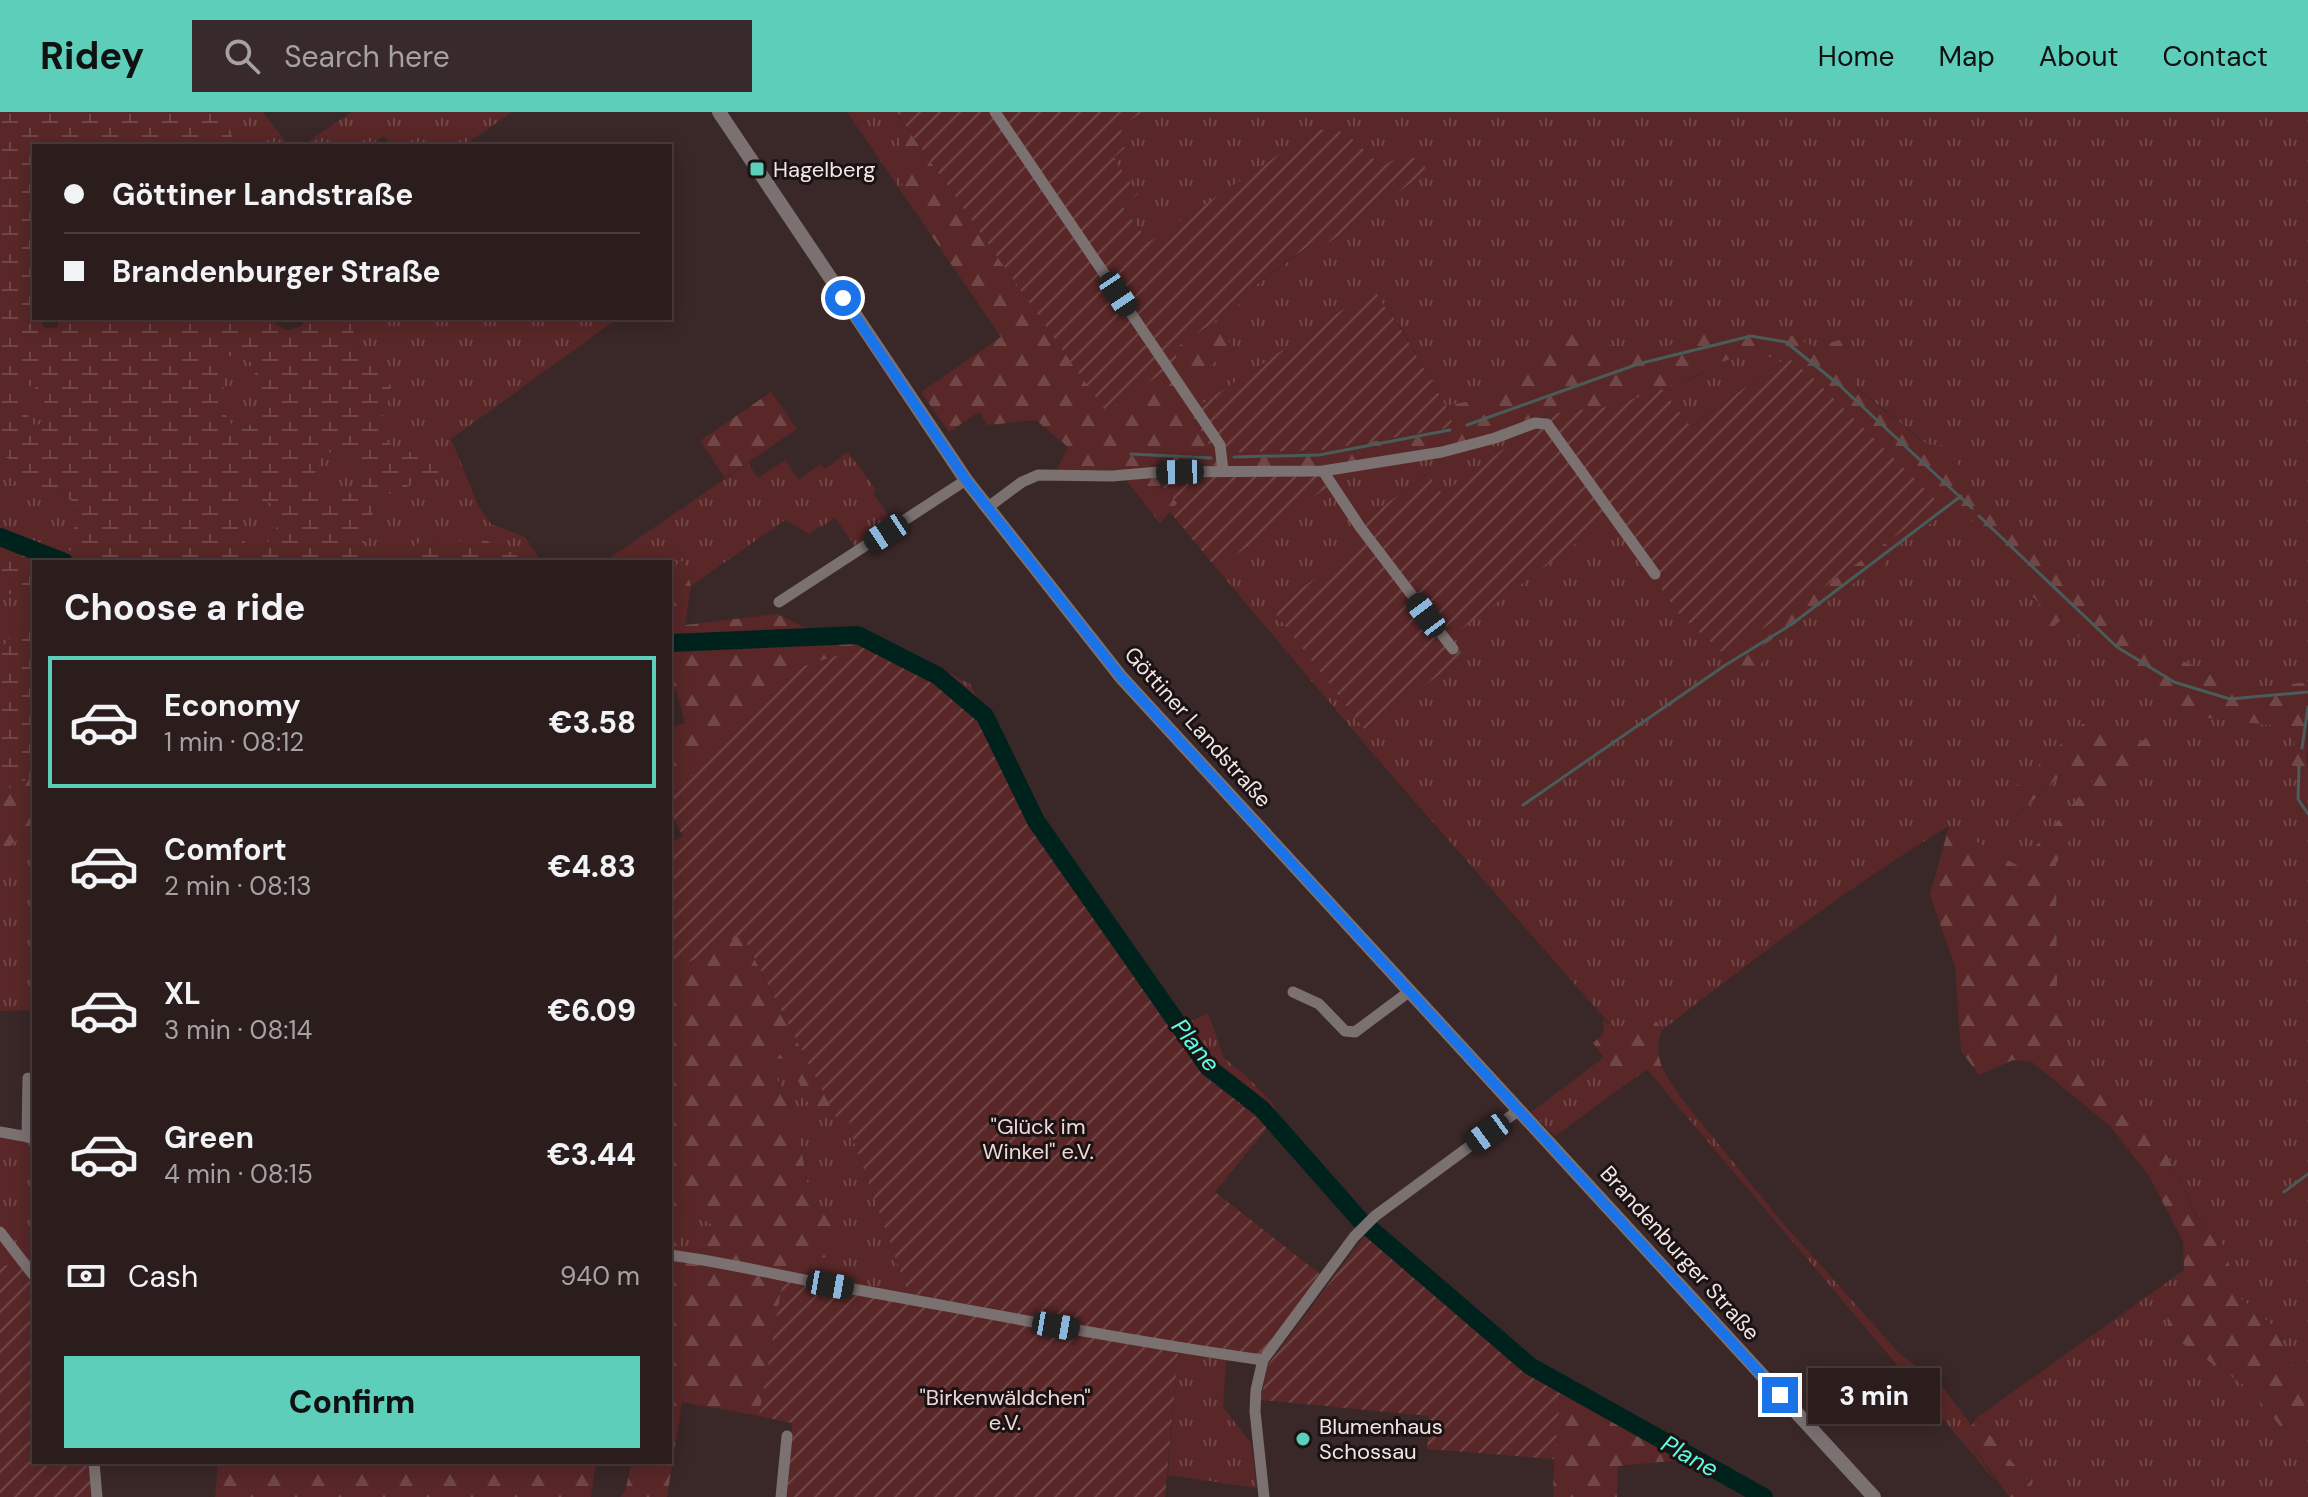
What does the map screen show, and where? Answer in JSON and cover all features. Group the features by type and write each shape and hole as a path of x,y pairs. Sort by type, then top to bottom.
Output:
{"street":[{"name":"Göttiner Landstraße","path":"719,112 966,480 1121,677 1519,1110"},
{"path":"995,112 1220,445 1223,471"},
{"path":"987,508 1022,482 1038,475 1323,471 1442,452 1495,438 1535,423 1547,424 1655,574"},
{"path":"1323,471 1360,527 1453,649"},
{"path":"779,602 966,480"},
{"path":"1293,992 1319,1004 1345,1031 1355,1032 1410,991"},
{"path":"0,1132 31,1138 28,1078"},
{"path":"1264,1497 1255,1411 1263,1360 1354,1237 1375,1216 1519,1110"},
{"name":"Brandenburger Straße","path":"1519,1110 1874,1497"},
{"path":"0,1232 30,1264"},
{"path":"672,1255 734,1264 803,1280 1159,1345 1263,1360"},
{"path":"781,1497 787,1436"},
{"path":"94,1464 97,1497"}],"green space":[{"path":"0,112 223,112 235,144 32,144 32,320 40,320 44,328 57,328 59,320 275,320 276,324 288,331 303,325 303,320 356,320 353,334 356,350 380,368 391,386 381,420 384,440 401,454 426,449 455,468 378,498 360,555 352,560 93,560 68,550 81,508 57,490 43,496 13,480 16,462 0,455","holes":["220,356 241,356 251,362 265,405 262,418 246,427 231,424 223,410 224,390 215,363","31,385 40,392 45,405 45,422 35,426 18,401 20,388","332,451 352,459 357,466 363,478 358,490 343,495 322,490 314,475 322,457","245,501 273,503 277,527 262,552 246,545 237,523"]},
{"path":"223,112 263,112 287,144 235,144"},
{"path":"351,112 512,112 466,144 390,144 384,136 372,144 305,144"},
{"path":"847,112 896,112 899,117 903,194"},
{"path":"896,112 1142,112 1120,128 1123,134 1119,138 1125,148 1113,158 1138,194 1122,206 1149,242 1317,129 1345,132 1382,167 1405,152 1425,165 1425,171 1315,252 1310,245 1253,286 1251,296 1173,350 1179,361 1106,412"},
{"path":"1142,112 2308,112 2308,682 2246,689 2132,638 1986,504 2060,621 2132,681 2189,716 2297,728 2291,768 2306,772 2308,766 2308,1382 2293,1367 2278,1330 2240,1298 2222,1243 2197,1216 2161,1142 2127,1119 2069,1051 2057,989 2056,864 2081,816 2109,785 2145,756 2120,754 2116,726 2000,801 2016,817 2071,766 2093,781 2018,866 1949,826 1839,898 1662,1030 1656,1022 1615,1030 1374,755 1217,569 1326,487 1318,474 1322,468 1473,440 1549,416 1442,494 1427,474 1355,526 1366,541 1273,610 1364,729 1464,657 1450,637 1610,518 1679,614 1724,654 1730,664 1767,654 1763,646 1862,577 1888,551 1944,514 1927,444 1856,387 1847,338 1814,347 1787,333 1706,333 1655,351 1615,347 1570,332 1535,345 1514,380 1494,396 1446,406 1394,316 1374,290 1190,412 1199,373 1234,349 1214,321 1251,296 1253,287 1311,245 1315,252 1382,167 1345,132 1317,129 1149,242 1122,205 1113,157 1125,148 1118,137 1119,128"},
{"path":"899,117 1106,411 1179,361 1172,350 1214,321 1234,349 1199,373 1190,412 1214,453 1323,450 1454,427 1446,406 1494,396 1514,380 1535,345 1570,332 1615,347 1654,351 1706,333 1754,328 1787,333 1814,347 1847,338 1856,388 1926,444 1946,446 1981,499 1962,522 1944,514 1888,551 1881,575 1862,577 1764,645 1767,654 1760,666 1730,665 1724,654 1800,604 1939,504 1812,377 1787,357 1736,357 1711,366 1696,376 1615,406 1556,413 1473,440 1322,468 1154,476 1178,503 1160,523 1118,470 1057,470 1068,447 1036,420 988,425 979,412 949,432 921,392 1001,337 903,194"},
{"path":"1374,289 1446,406 1454,427 1323,450 1214,453 1190,412"},
{"path":"356,320 615,320 451,439 478,505 491,524 525,537 541,560 518,560 517,552 506,552 471,531 450,551 427,534 402,560 352,560 360,555 378,498 401,454 384,440 381,420 386,410 380,368 356,350 353,334"},
{"path":"220,355 241,356 251,362 265,405 262,418 246,427 231,424 223,410 224,390 215,363"},
{"path":"1736,357 1787,357 1690,427 1661,388 1696,377 1711,366"},
{"path":"1787,357 1812,377 1940,504 1724,654 1679,614 1610,518 1451,637 1464,657 1364,729 1273,610 1365,541 1355,526 1428,474 1442,494 1549,416 1615,406 1661,388 1691,427"},
{"path":"31,385 42,396 45,410 45,422 34,426 18,401 20,388"},
{"path":"771,392 797,429 725,478 700,441"},
{"path":"332,451 352,459 357,466 363,478 358,490 343,495 322,490 314,475 322,457"},
{"path":"848,452 876,490 873,493 893,522 855,546 835,518 809,534 785,520 691,586 684,560 672,568 672,560 607,560 748,463 758,478 785,460 799,480 820,464 825,469"},
{"path":"0,455 16,462 82,508 68,550 93,560 63,560 0,536"},
{"path":"1317,474 1327,487 1217,569 1170,512 1177,503 1154,476"},
{"path":"245,501 273,502 277,527 262,552 246,546 237,523"},
{"path":"1986,504 2132,638 2246,689 2308,682 2307,772 2291,768 2297,728 2189,716 2132,681 2060,621 2037,638 2022,622 2040,604 1967,527"},
{"path":"471,531 506,552 517,552 518,560 402,560 427,534 450,551"},
{"path":"0,539 55,560 32,560 32,604 0,590"},
{"path":"684,560 691,586 685,625 777,614 816,633 854,634 865,647 801,667 672,795 672,727 685,723 676,690 672,691 672,568"},
{"path":"0,590 32,604 32,614 0,650"},
{"path":"32,614 32,777 0,792 0,650"},
{"path":"859,625 970,684 1047,825 1108,919 1185,1024 1208,1013 1224,1058 1273,1103 1277,1117 1268,1127 1212,1082 1100,926 1022,809 990,738 935,683 865,647 854,634"},
{"name":"\"Glück im Winkel\" e.V.","path":"865,647 935,683 980,722 1022,809 1100,926 1212,1082 1268,1127 1215,1192 1320,1274 1261,1356 1172,1343 908,1293 849,1120 837,1119 742,934 672,971 672,843 683,836 672,816 672,795 801,667"},
{"path":"2089,718 2116,726 2120,754 2152,735 2154,742 2145,756 2109,785 2082,816 2056,864 2057,989 2069,1051 2127,1119 2161,1142 2196,1216 2222,1243 2240,1298 2278,1330 2293,1367 2308,1382 2308,1439 2296,1428 2280,1426 2250,1389 2170,1335 2167,1320 2184,1270 2183,1241 2149,1176 2110,1126 2032,1062 2013,1060 1979,1075 1961,1051 1955,967 1930,895 1949,826 2018,866 2093,781 2071,766 2015,817 1999,802"},
{"path":"32,777 32,823 7,850 0,881 0,792"},
{"path":"32,823 32,1010 0,1011 0,881 7,850"},
{"path":"741,933 837,1119 812,1111 788,1059 769,1058 798,1131 811,1203 838,1227 832,1257 817,1258 818,1279 700,1254 712,1224 680,1207 678,1252 672,1251 672,971"},
{"path":"1637,1016 1657,1022 1662,1030 1659,1058 1682,1099 1676,1104 1647,1069 1625,1085 1593,1043 1604,1033 1603,1019 1615,1030"},
{"path":"1604,1057 1625,1085 1555,1136 1531,1112"},
{"path":"769,1058 788,1058 812,1111 849,1120 908,1293 818,1279 817,1258 838,1227 811,1203 798,1131"},
{"path":"1682,1099 1781,1221 1899,1353 1944,1389 1972,1426 1966,1436 1997,1483 1676,1104"},
{"path":"0,1138 32,1143 32,1263 20,1266 0,1265"},
{"path":"679,1207 712,1224 700,1254 678,1252"},
{"path":"1372,1226 1530,1365 1562,1381 1554,1459 1427,1449 1429,1416 1261,1400 1267,1366"},
{"path":"672,1258 783,1280 759,1416 682,1402 667,1497 620,1497 625,1491 632,1464 672,1464"},
{"path":"0,1265 20,1266 32,1284 32,1464 90,1464 93,1497 0,1497"},
{"path":"2184,1270 2167,1320 2170,1335 2250,1389 2280,1426 2296,1428 2308,1439 2308,1497 2041,1497 1976,1418"},
{"name":"\"Birkenwäldchen\" e.V.","path":"783,1280 1178,1353 1165,1497 787,1497 792,1423 759,1416"},
{"path":"1178,1353 1226,1360 1223,1407 1251,1443 1257,1488 1168,1475"},
{"path":"1562,1381 1704,1458 1618,1466 1617,1497 1553,1497"},
{"path":"1976,1418 2041,1497 2009,1497 1966,1436"},
{"path":"218,1464 596,1464 591,1497 215,1497"}],"waterway":[{"path":"1467,425 1638,364 1751,336 1786,342 1838,384 1972,508"},
{"path":"1234,457 1319,455 1450,430"},
{"path":"1131,454 1211,458"},
{"path":"1523,805 1724,666 1792,624 1961,496"},
{"path":"1979,516 2117,647 2174,682 2230,699 2308,692"},
{"name":"Plane","path":"0,537 59,560"},
{"name":"Plane","path":"672,643 858,635 938,676 985,716 1036,821 1208,1067 1262,1109 1360,1220 1530,1366 1764,1497"},
{"path":"2302,748 2308,707"},
{"path":"2299,766 2298,799 2308,814"},
{"path":"2284,1192 2308,1174"}],"place":[{"name":"Hagelberg","path":"757,169"},
{"name":"Blumenhaus Schossau","path":"1303,1439"}],"route":[{"path":"843,298 966,480 1121,677 1780,1395"}]}
